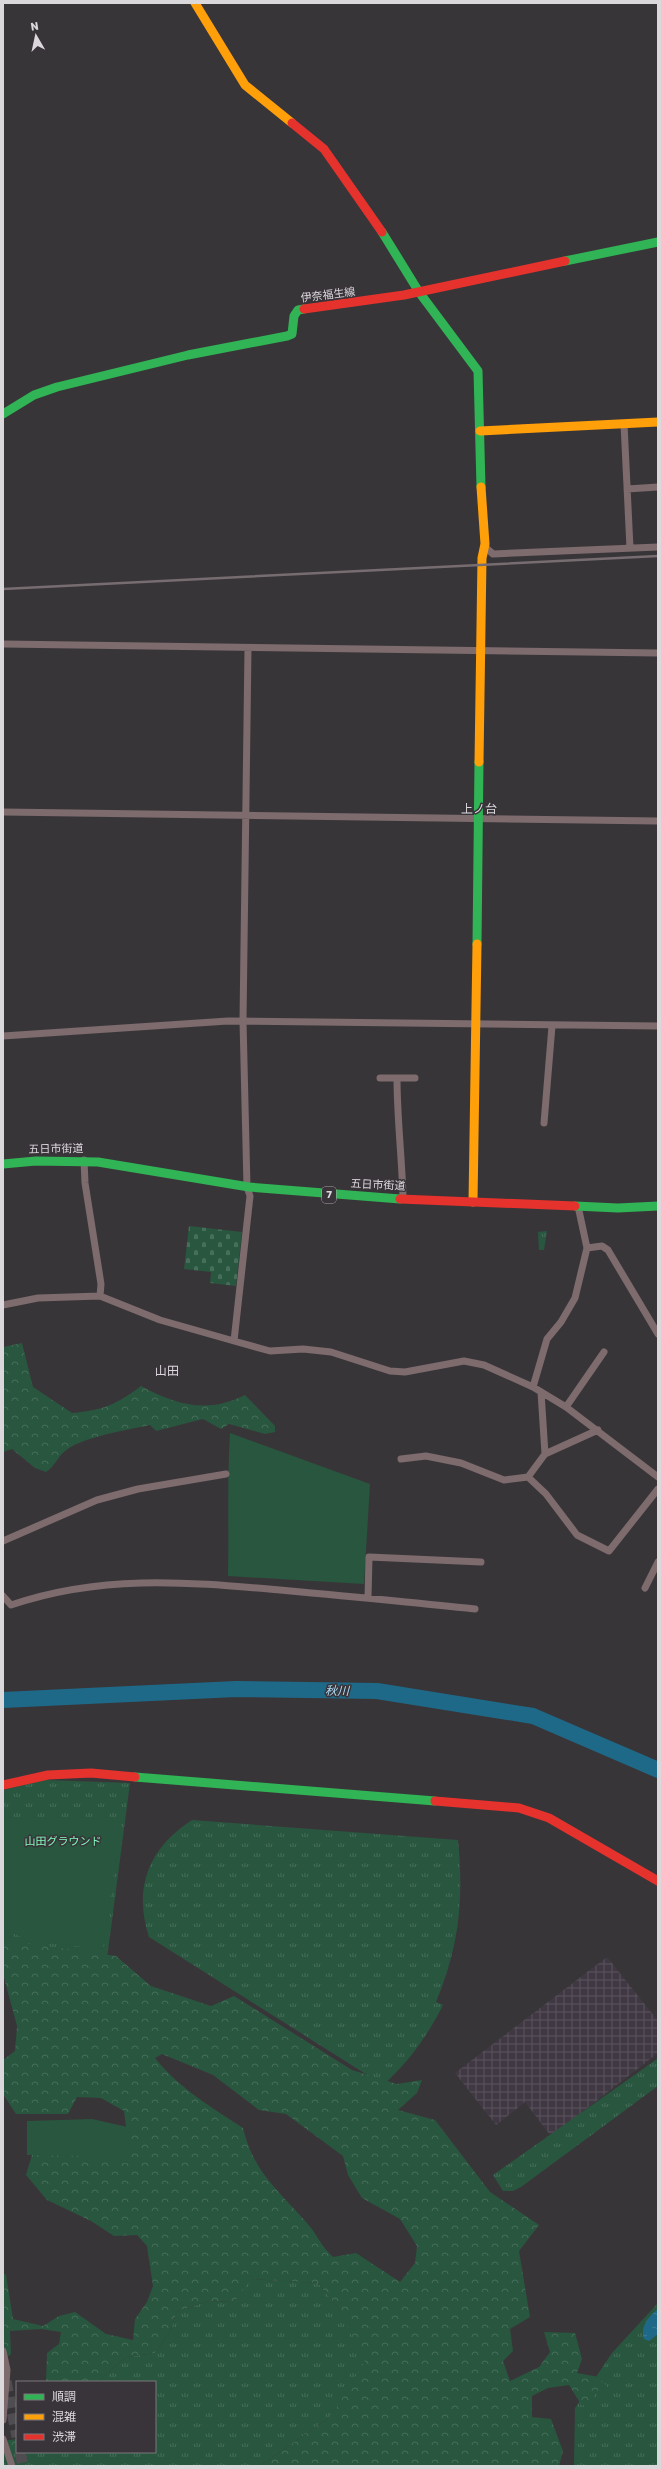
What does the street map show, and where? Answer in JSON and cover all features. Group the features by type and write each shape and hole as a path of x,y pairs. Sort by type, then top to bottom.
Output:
{"street":[{"path":"195,3 245,85 324,149 372,216 419,292 478,371 480,431 479,465 485,548 482,558 480,650 473,1202"},
{"name":"伊奈福生線","path":"3,414 34,395 57,388 188,355 287,336 292,334 294,316 298,310 354,304 419,292 535,269 658,242"},
{"path":"480,431 658,422"},
{"path":"624,424 630,548"},
{"path":"627,488 658,487"},
{"path":"485,548 493,554 658,547"},
{"path":"3,644 658,653"},
{"path":"234,1341 250,1196 247,1187 243,1021 248,648"},
{"path":"3,812 658,821"},
{"path":"3,1036 243,1021 552,1026 658,1026"},
{"path":"544,1123 552,1026"},
{"path":"380,1078 415,1078"},
{"path":"397,1078 403,1198"},
{"path":"84,1160 85,1183 101,1284 100,1296"},
{"name":"五日市街道","path":"3,1164 35,1161 84,1160 130,1165 247,1187 340,1196 578,1206 658,1206"},
{"path":"533,1387 547,1339 561,1322 575,1298 587,1248 578,1206"},
{"path":"587,1248 602,1246 608,1250 658,1334"},
{"path":"3,1305 38,1298 100,1296 160,1320 270,1351 303,1349 331,1352 390,1371 405,1372 464,1361 475,1362 533,1387 566,1407 658,1477"},
{"path":"566,1407 604,1352"},
{"path":"541,1392 545,1454"},
{"path":"401,1459 426,1456 461,1463 504,1480 528,1477 545,1454 598,1430"},
{"path":"3,1541 100,1499 138,1489 226,1474"},
{"path":"528,1477 546,1494 577,1535 609,1551 658,1489"},
{"path":"368,1598 369,1558 482,1562"},
{"path":"645,1588 658,1562"},
{"path":"4,1599 11,1605 42,1595 70,1590 113,1584 173,1582 368,1598 475,1609"},
{"path":"3,1785 48,1775 91,1774 519,1808 549,1818 658,1881"},
{"path":"3,2351 7,2375 3,2420"},
{"path":"3,2440 12,2466"}],"shaded area":[{"path":"607,1957 658,2021 658,2053 551,2136 525,2102 496,2125 455,2073"}],"green space":[{"path":"189,1226 242,1232 236,1286 210,1283 211,1272 184,1269"},
{"path":"547,1231 544,1250 539,1250 538,1232"},
{"path":"22,1343 33,1387 72,1413 109,1406 141,1386 167,1398 192,1405 205,1406 218,1404 231,1401 245,1395 275,1426 275,1432 265,1434 229,1424 221,1429 203,1419 156,1431 150,1425 92,1438 81,1442 64,1452 46,1472 35,1468 12,1449 3,1452 3,1347"},
{"path":"230,1433 370,1484 364,1584 228,1576 228,1487"},
{"name":"山田グラウンド","path":"45,1780 130,1783 105,1974 3,1971 3,1790"},
{"name":"山田グラウンド","path":"3,1818 110,1818 120,1829 103,1949 27,1941 3,1926"},
{"path":"192,1820 458,1840 460,1862 460,1903 455,1942 444,1982 436,2002 443,2005 417,2048 383,2085 149,1937 144,1919 143,1902 144,1885 148,1870 155,1856 165,1843 177,1831"},
{"path":"3,1936 10,1941 116,1956 151,1986 211,2006 234,1996 352,2070 397,2084 422,2080 417,2093 398,2110 435,2120 490,2192 539,2225 519,2251 530,2317 510,2329 513,2351 503,2361 510,2381 539,2367 550,2352 544,2332 575,2333 582,2359 577,2373 599,2377 608,2388 596,2391 592,2401 582,2406 569,2385 548,2388 532,2396 532,2417 551,2419 563,2451 559,2466 260,2466 331,2416 365,2361 339,2309 318,2283 251,2279 234,2302 209,2301 177,2311 170,2332 155,2353 126,2357 98,2381 46,2381 47,2353 59,2344 61,2332 41,2329 10,2331 11,2354 3,2360 3,2273 6,2275 13,2319 43,2326 59,2316 75,2312 106,2334 133,2340 135,2319 147,2302 153,2286 147,2246 137,2235 114,2236 91,2221 47,2200 26,2175 34,2148 127,2134 124,2111 101,2098 77,2097 68,2114 16,2114 3,2094 3,2060 15,2051 17,2026 3,1974","holes":["162,2054 213,2075 259,2110 286,2114 343,2156 348,2175 362,2198 400,2219 417,2246 415,2263 400,2282 356,2253 333,2257 310,2227 260,2169 248,2144 243,2128 207,2105 185,2088 174,2079 155,2058"]},
{"path":"657,2059 658,2086 521,2187 513,2191 503,2191 493,2175"},
{"path":"92,2119 132,2128 126,2163 86,2156 27,2155 27,2121"},
{"path":"250,2279 318,2283 339,2309 366,2361 331,2416 260,2466 3,2466 3,2458 16,2451 16,2453 156,2453 156,2381 98,2381 126,2357 155,2353 170,2332 177,2311 209,2301 234,2302"},
{"path":"658,2303 658,2466 574,2466 575,2408 612,2353"},
{"path":"16,2439 16,2451 3,2458 3,2441"}],"water":[{"path":"657,2310 658,2334 649,2341 644,2339 644,2326 648,2319"}],"waterway":[{"name":"秋川","path":"3,1700 236,1689 377,1691 533,1716 658,1770"}],"tunnel":[{"path":"6,2381 16,2432"},
{"path":"20,2453 23,2466"}],"railway":[{"path":"3,589 658,556"}],"traffic: fast":[{"path":"382,232 419,292 478,371 481,487"},
{"path":"565,261 658,242"},
{"path":"3,414 34,395 57,387 188,355 287,336 292,334 294,316 298,310 304,309"},
{"path":"477,944 479,762"},
{"path":"3,1164 36,1161 98,1162 249,1187 400,1199"},
{"path":"575,1206 618,1208 658,1206"},
{"path":"135,1777 435,1801"}],"traffic: slow":[{"path":"195,3 245,85 292,123"},
{"path":"480,431 658,422"},
{"path":"479,762 482,558 485,544 481,487"},
{"path":"473,1202 477,944"}],"traffic: jam":[{"path":"292,123 324,149 382,232"},
{"path":"304,309 404,295 565,261"},
{"path":"400,1199 575,1206"},
{"path":"3,1785 48,1775 91,1773 135,1777"},
{"path":"435,1801 519,1808 549,1818 658,1881"}],"district":[{"name":"上ノ台","path":"479,809"},
{"name":"山田","path":"167,1371"}]}
